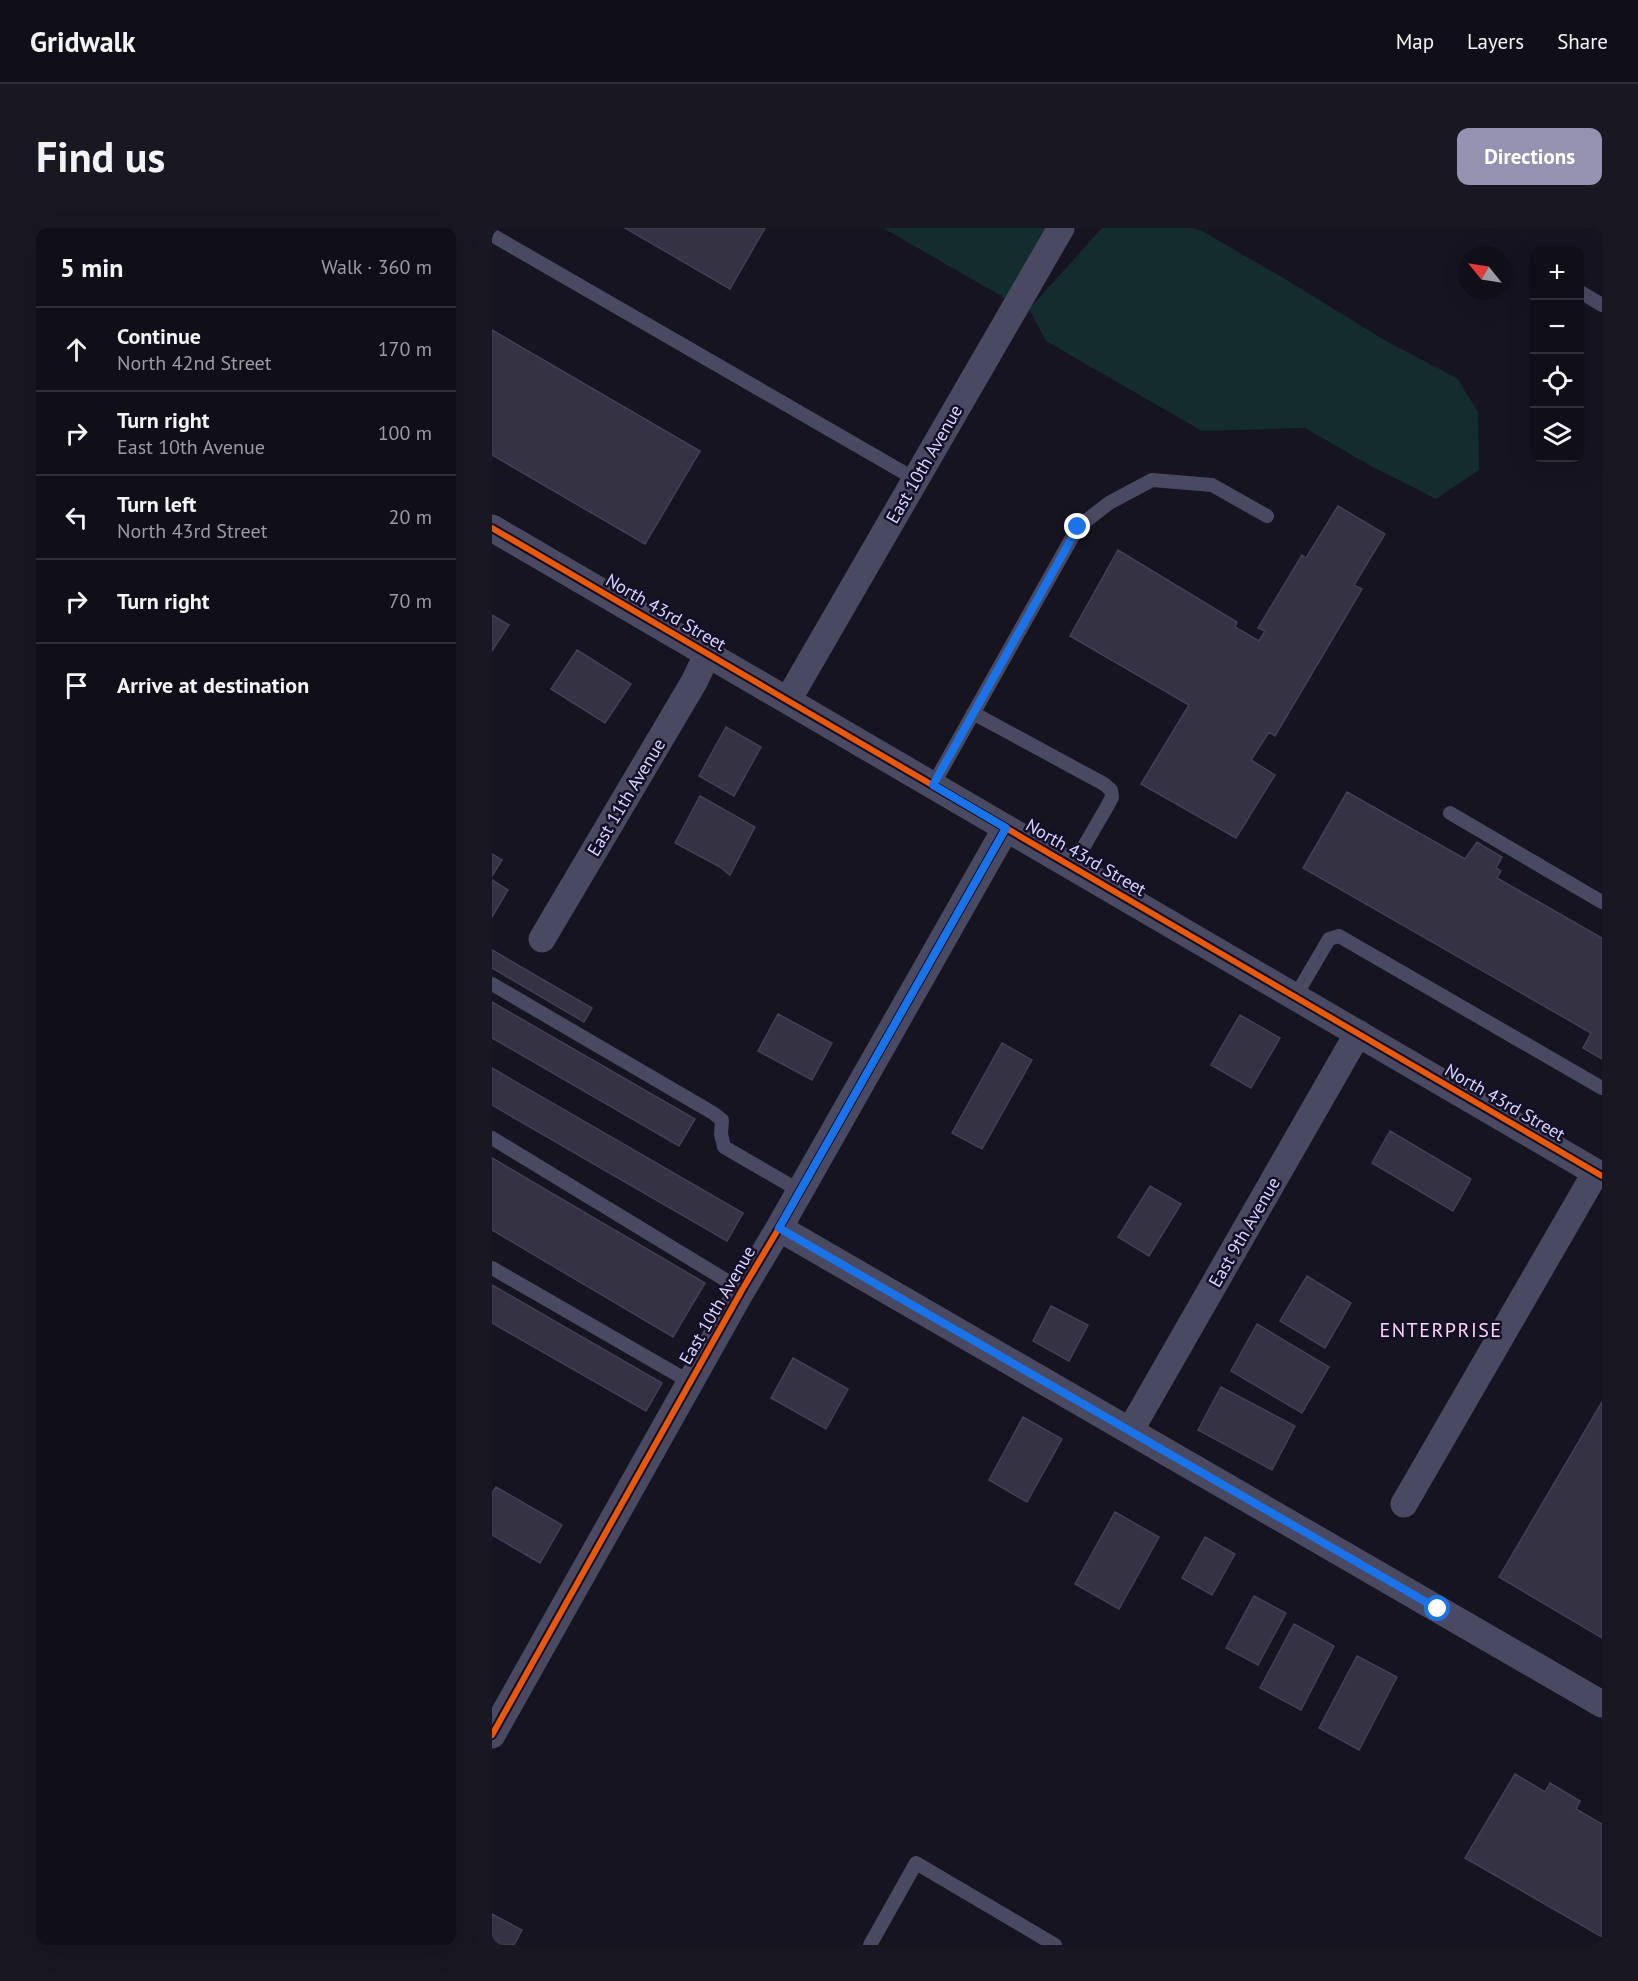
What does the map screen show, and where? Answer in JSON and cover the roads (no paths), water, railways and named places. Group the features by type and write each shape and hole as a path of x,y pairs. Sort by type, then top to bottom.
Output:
{"street":[{"name":"East 10th Avenue","path":"788,700 1061,228"},
{"name":"North 43rd Street","path":"492,528 1599,1174"},
{"name":"East 11th Avenue","path":"542,939 694,682 708,653"},
{"name":"East 10th Avenue","path":"492,1735 742,1290 1006,828"},
{"name":"East 9th Avenue","path":"1130,1431 1358,1033"},
{"path":"1404,1504 1599,1174"},
{"path":"779,1228 1602,1704"}],"lane":[{"path":"492,235 915,479"},
{"path":"1584,294 1602,304"},
{"path":"933,785 1078,527 1109,503 1152,480 1212,484 1267,516"},
{"path":"973,713 1112,790 1108,806 1072,867"},
{"path":"1450,813 1602,902"},
{"path":"1295,997 1329,939 1339,936 1602,1088"},
{"path":"492,984 713,1113 722,1120 724,1147 800,1191"},
{"path":"492,1138 742,1290"},
{"path":"492,1268 690,1382"},
{"path":"870,1945 916,1863 1055,1945"}],"district":[{"name":"ENTERPRISE","path":"1441,1330"}]}
